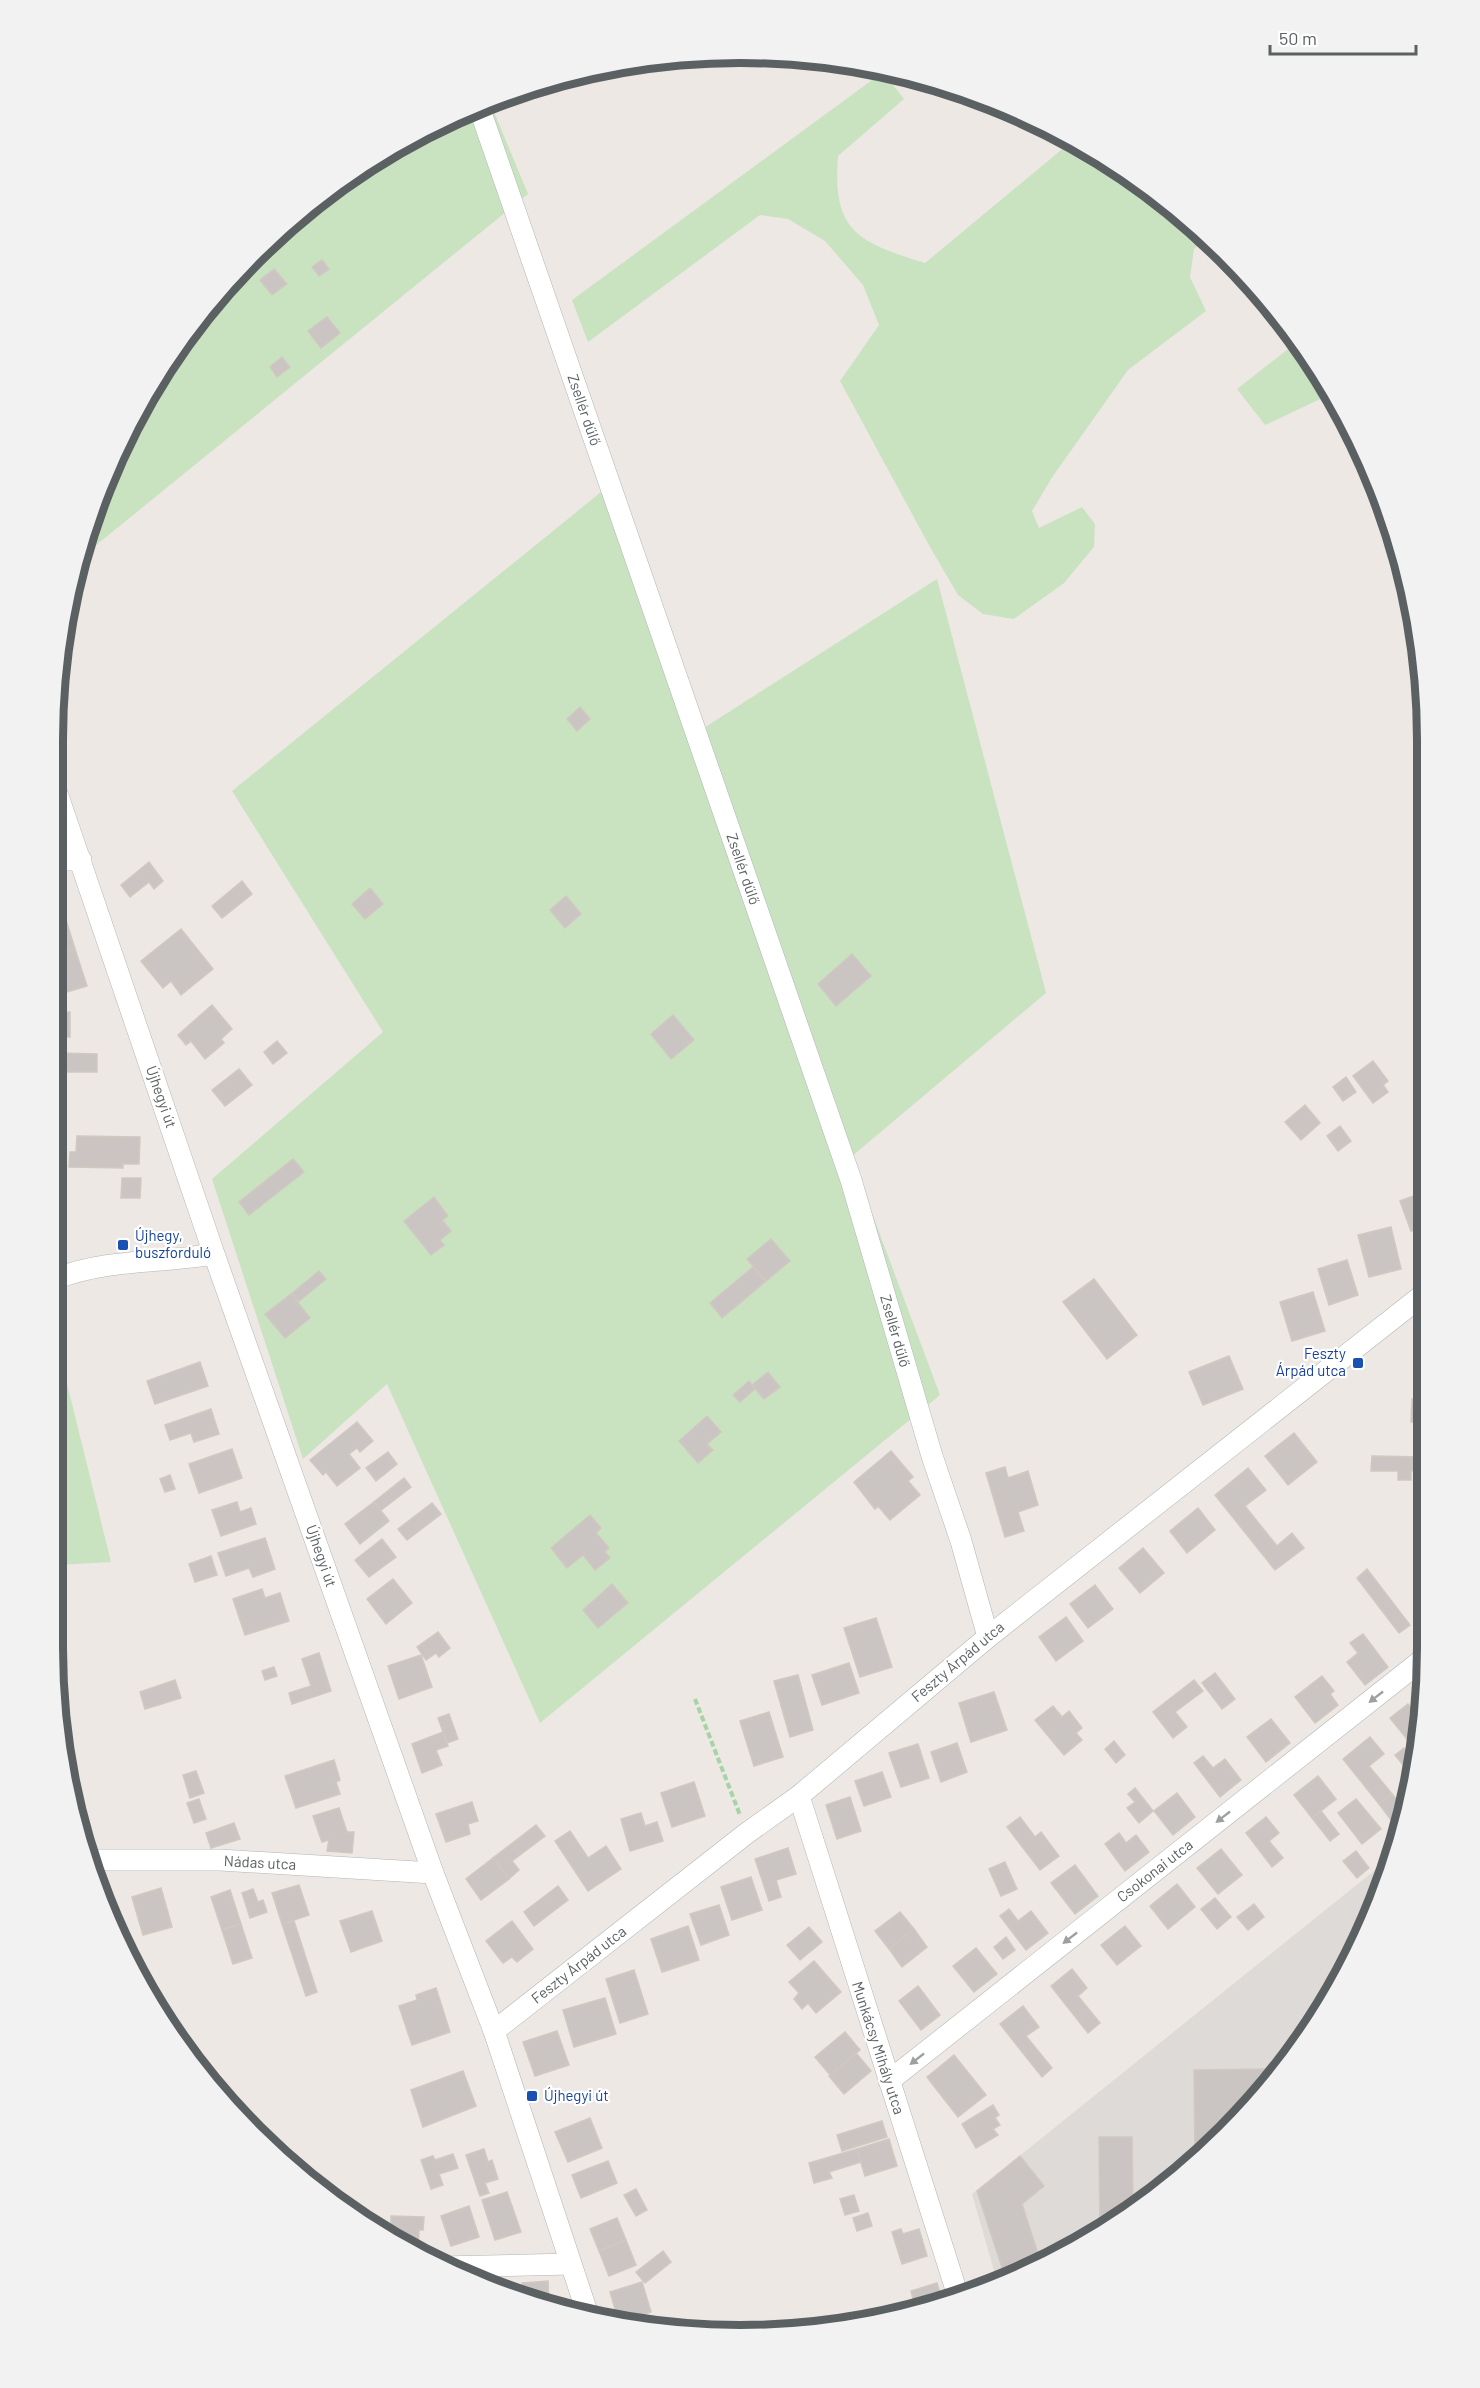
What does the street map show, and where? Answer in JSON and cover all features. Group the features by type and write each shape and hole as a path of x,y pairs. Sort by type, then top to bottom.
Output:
{"street":[{"name":"Zsellér dűlő","path":"482,115 851,1180 988,1637"},
{"name":"Újhegyi út","path":"63,810 214,1254 433,1873 494,2031 585,2307"},
{"path":"63,860 81,860"},
{"path":"63,1276 75,1271 131,1262 183,1259 214,1254"},
{"name":"Feszty Árpád utca","path":"494,2031 747,1833 799,1796 988,1637 1417,1300"},
{"name":"Csokonai utca","path":"889,2081 1417,1664"},
{"name":"Munkácsy Mihály utca","path":"799,1796 956,2290"},
{"name":"Nádas utca","path":"97,1860 220,1860 433,1873"},
{"path":"466,2266 571,2264"}],"path":[{"path":"695,1699 747,1833"}],"shaded area":[{"path":"1381,1865 1347,1947 1303,2024 1277,2060 1219,2127 1152,2185 1116,2211 1078,2234 995,2275 972,2194"}],"green space":[{"path":"876,77 889,80 904,99 838,156 837,182 845,218 866,240 925,263 1065,147 1116,177 1152,203 1200,244 1194,249 1190,277 1206,311 1128,370 1053,476 1032,511 1039,528 1082,507 1095,524 1094,547 1064,583 1014,619 983,614 958,595 840,381 879,325 863,285 825,241 788,219 760,215 588,342 572,300"},
{"path":"493,110 528,194 91,550 99,522 133,441 177,364 203,328 261,261 328,203 364,177 402,154 441,133"},
{"path":"1291,347 1323,398 1265,425 1237,389"},
{"path":"606,488 696,733 937,579 1046,993 851,1157 940,1395 540,1723 387,1384 303,1459 212,1179 383,1032 232,791"},
{"path":"63,1367 111,1562 63,1565"}],"building":[{"path":"322,260 329,269 319,276 312,267"},
{"path":"274,269 287,284 272,295 260,280"},
{"path":"327,317 340,333 321,348 308,331"},
{"path":"282,357 290,367 277,377 270,367"},
{"path":"580,707 590,719 577,731 567,719"},
{"path":"149,862 163,881 154,889 149,882 130,897 121,885"},
{"path":"242,881 252,894 222,918 212,906"},
{"path":"370,888 383,904 365,919 352,904"},
{"path":"566,896 581,914 565,928 550,910"},
{"path":"63,910 75,949 63,953"},
{"path":"181,929 213,969 181,995 171,981 163,988 141,961"},
{"path":"75,949 87,986 63,993 63,953"},
{"path":"852,954 871,976 836,1006 818,984"},
{"path":"212,1005 232,1029 221,1039 224,1043 205,1059 191,1041 186,1045 178,1035"},
{"path":"63,1012 70,1012 70,1037 63,1037"},
{"path":"673,1015 694,1040 671,1059 651,1034"},
{"path":"277,1041 287,1053 273,1064 264,1052"},
{"path":"63,1053 97,1054 97,1072 63,1072"},
{"path":"1373,1061 1388,1081 1383,1085 1388,1092 1373,1103 1353,1076"},
{"path":"239,1069 252,1085 225,1106 212,1090"},
{"path":"1346,1077 1356,1092 1343,1101 1333,1087"},
{"path":"63,1094 66,1094 65,1130 63,1130"},
{"path":"1305,1105 1320,1123 1301,1140 1285,1122"},
{"path":"1340,1126 1351,1141 1338,1151 1327,1136"},
{"path":"77,1136 140,1137 139,1164 123,1164 123,1168 69,1167 70,1152 76,1152"},
{"path":"293,1159 304,1172 249,1215 239,1202"},
{"path":"122,1178 141,1178 140,1198 121,1198"},
{"path":"1417,1195 1417,1229 1411,1231 1400,1201"},
{"path":"434,1197 448,1216 442,1220 451,1231 440,1240 444,1245 431,1255 404,1221"},
{"path":"1391,1227 1401,1269 1369,1277 1358,1235"},
{"path":"771,1239 790,1261 766,1281 747,1259"},
{"path":"1347,1260 1358,1295 1329,1305 1318,1269"},
{"path":"753,1267 766,1281 722,1318 710,1303"},
{"path":"319,1271 326,1279 298,1302 291,1294"},
{"path":"1094,1279 1137,1335 1107,1359 1063,1302"},
{"path":"1313,1292 1325,1331 1292,1341 1280,1302"},
{"path":"291,1294 310,1318 285,1338 265,1314"},
{"path":"1229,1356 1243,1389 1203,1405 1189,1372"},
{"path":"200,1362 208,1386 155,1404 147,1381"},
{"path":"768,1372 780,1387 764,1399 752,1385"},
{"path":"749,1381 755,1389 740,1402 733,1395"},
{"path":"1412,1399 1417,1399 1417,1422 1411,1422"},
{"path":"211,1409 219,1434 194,1442 191,1433 170,1440 165,1425"},
{"path":"707,1416 721,1432 707,1444 713,1450 698,1463 679,1441"},
{"path":"357,1422 373,1441 360,1452 357,1448 349,1454 360,1468 337,1486 326,1472 323,1475 310,1460"},
{"path":"1294,1433 1317,1462 1288,1485 1265,1456"},
{"path":"232,1449 242,1478 199,1493 189,1464"},
{"path":"891,1451 913,1477 908,1481 920,1495 890,1520 878,1506 875,1509 854,1482"},
{"path":"388,1452 397,1464 376,1481 366,1468"},
{"path":"1372,1456 1417,1457 1417,1471 1411,1471 1411,1480 1398,1480 1398,1471 1371,1471"},
{"path":"1005,1467 1008,1478 1028,1471 1038,1505 1018,1512 1024,1531 1005,1537 986,1473"},
{"path":"1248,1468 1266,1490 1245,1506 1277,1546 1292,1533 1304,1548 1275,1570 1215,1495"},
{"path":"170,1475 175,1489 165,1492 160,1479"},
{"path":"404,1478 411,1487 380,1511 374,1502"},
{"path":"237,1502 240,1512 251,1508 256,1524 221,1536 212,1510"},
{"path":"374,1502 389,1521 360,1544 345,1524"},
{"path":"432,1503 441,1514 407,1540 398,1529"},
{"path":"1198,1508 1215,1530 1187,1553 1170,1531"},
{"path":"590,1515 601,1528 596,1533 609,1548 605,1552 610,1558 595,1570 583,1555 567,1568 551,1548"},
{"path":"265,1538 275,1569 253,1577 249,1568 226,1576 218,1553"},
{"path":"382,1539 396,1557 369,1577 355,1560"},
{"path":"1143,1548 1164,1573 1140,1593 1119,1568"},
{"path":"211,1556 217,1575 195,1582 189,1564"},
{"path":"1367,1569 1410,1625 1399,1633 1357,1578"},
{"path":"393,1579 412,1603 386,1624 367,1599"},
{"path":"612,1584 628,1603 598,1628 583,1610"},
{"path":"1095,1585 1113,1609 1088,1628 1070,1604"},
{"path":"262,1589 265,1598 280,1593 289,1621 245,1635 233,1599"},
{"path":"1066,1617 1083,1641 1056,1661 1039,1637"},
{"path":"876,1618 892,1667 860,1677 844,1628"},
{"path":"438,1632 450,1648 439,1657 436,1653 426,1660 417,1647"},
{"path":"1363,1634 1388,1667 1365,1685 1347,1662 1358,1653 1350,1643"},
{"path":"319,1653 331,1691 292,1704 289,1693 311,1686 302,1659"},
{"path":"421,1655 432,1687 399,1699 388,1666"},
{"path":"849,1663 859,1693 822,1705 812,1675"},
{"path":"274,1667 277,1676 265,1680 262,1671"},
{"path":"1215,1673 1235,1699 1222,1709 1202,1683"},
{"path":"798,1675 813,1730 790,1737 774,1681"},
{"path":"1322,1676 1334,1691 1330,1694 1338,1705 1315,1723 1295,1697"},
{"path":"175,1680 181,1698 145,1709 140,1692"},
{"path":"1194,1680 1203,1691 1175,1712 1187,1727 1173,1738 1153,1712"},
{"path":"994,1692 1007,1730 971,1742 959,1703"},
{"path":"1408,1704 1414,1711 1411,1736 1407,1739 1390,1718"},
{"path":"1053,1706 1062,1717 1069,1711 1082,1728 1076,1733 1082,1740 1064,1755 1035,1720"},
{"path":"769,1712 783,1757 754,1766 740,1721"},
{"path":"449,1714 458,1739 447,1743 438,1718"},
{"path":"1271,1719 1290,1743 1266,1762 1247,1737"},
{"path":"443,1732 448,1746 436,1750 442,1765 422,1773 412,1744"},
{"path":"1370,1737 1384,1754 1369,1766 1392,1794 1379,1804 1343,1759"},
{"path":"1114,1741 1125,1755 1116,1763 1105,1749"},
{"path":"957,1743 967,1772 941,1782 931,1752"},
{"path":"918,1744 929,1778 901,1787 889,1753"},
{"path":"1404,1748 1408,1753 1406,1768 1395,1755"},
{"path":"1203,1756 1213,1768 1225,1759 1241,1780 1220,1797 1194,1763"},
{"path":"334,1760 340,1780 336,1782 340,1794 296,1808 285,1776"},
{"path":"196,1771 204,1793 190,1798 183,1775"},
{"path":"882,1772 891,1797 864,1806 855,1781"},
{"path":"1318,1776 1336,1799 1312,1818 1294,1795"},
{"path":"694,1782 705,1816 672,1827 661,1793"},
{"path":"1135,1788 1153,1811 1139,1823 1127,1808 1135,1802 1128,1794"},
{"path":"1177,1793 1195,1817 1173,1835 1154,1811"},
{"path":"1392,1794 1399,1803 1394,1824 1379,1804"},
{"path":"850,1797 861,1831 837,1839 826,1805"},
{"path":"199,1799 206,1819 194,1823 187,1803"},
{"path":"1356,1799 1381,1829 1362,1844 1338,1813"},
{"path":"472,1802 478,1821 468,1824 470,1834 446,1842 436,1814"},
{"path":"339,1808 347,1832 354,1832 352,1853 327,1851 329,1840 322,1842 313,1816"},
{"path":"1321,1811 1339,1834 1330,1841 1312,1818"},
{"path":"641,1813 645,1826 657,1822 663,1841 630,1851 621,1819"},
{"path":"1020,1817 1035,1837 1041,1832 1059,1856 1040,1870 1007,1827"},
{"path":"1266,1817 1279,1833 1269,1841 1283,1858 1272,1867 1246,1833"},
{"path":"234,1823 240,1839 211,1848 206,1833"},
{"path":"536,1825 545,1836 512,1861 519,1870 509,1879 493,1858"},
{"path":"570,1831 588,1858 606,1846 621,1869 588,1891 555,1841"},
{"path":"1119,1833 1126,1843 1136,1835 1149,1852 1125,1871 1105,1844"},
{"path":"788,1848 796,1874 776,1880 781,1897 769,1901 755,1859"},
{"path":"1221,1849 1242,1875 1218,1894 1197,1868"},
{"path":"1356,1851 1369,1868 1357,1878 1343,1861"},
{"path":"493,1858 509,1879 481,1900 466,1879"},
{"path":"1005,1862 1017,1889 1001,1896 989,1869"},
{"path":"1075,1865 1098,1896 1075,1914 1051,1883"},
{"path":"751,1877 762,1910 732,1920 721,1887"},
{"path":"1177,1884 1195,1907 1168,1929 1150,1906"},
{"path":"299,1885 309,1915 282,1924 272,1893"},
{"path":"558,1886 568,1900 534,1926 524,1912"},
{"path":"161,1888 172,1927 143,1935 132,1897"},
{"path":"253,1889 258,1902 263,1900 267,1912 250,1918 242,1893"},
{"path":"230,1890 241,1924 222,1930 211,1897"},
{"path":"1215,1898 1231,1917 1217,1929 1201,1909"},
{"path":"1254,1904 1264,1917 1248,1930 1237,1917"},
{"path":"719,1905 729,1935 701,1945 690,1914"},
{"path":"1009,1909 1018,1921 1031,1911 1048,1933 1026,1950 1000,1916"},
{"path":"372,1911 382,1941 351,1952 340,1921"},
{"path":"900,1912 914,1929 889,1949 875,1931"},
{"path":"294,1921 317,1992 306,1996 282,1924"},
{"path":"512,1921 533,1949 517,1962 512,1957 503,1963 486,1941"},
{"path":"241,1924 252,1958 233,1964 222,1930"},
{"path":"688,1926 699,1960 662,1972 651,1939"},
{"path":"1125,1926 1141,1946 1117,1965 1101,1945"},
{"path":"809,1927 822,1942 800,1960 787,1945"},
{"path":"914,1929 927,1947 902,1967 889,1949"},
{"path":"1006,1937 1015,1950 1003,1959 994,1947"},
{"path":"976,1948 997,1974 974,1992 953,1966"},
{"path":"814,1961 841,1992 816,2013 808,2003 802,2009 794,1999 799,1993 789,1982"},
{"path":"1072,1969 1087,1988 1078,1996 1100,2023 1088,2033 1051,1986"},
{"path":"634,1970 648,2014 620,2023 606,1979"},
{"path":"918,1986 940,2015 921,2030 899,2001"},
{"path":"436,1988 450,2032 412,2045 399,2006 417,2000 416,1995"},
{"path":"605,1998 616,2034 574,2047 563,2010"},
{"path":"1023,2006 1039,2027 1026,2036 1052,2068 1042,2077 1000,2024"},
{"path":"557,2031 569,2065 535,2076 523,2042"},
{"path":"845,2032 860,2050 830,2075 815,2057"},
{"path":"856,2053 871,2071 844,2094 829,2076"},
{"path":"954,2055 986,2095 958,2117 927,2077"},
{"path":"1269,2069 1219,2127 1195,2149 1194,2070"},
{"path":"463,2071 476,2106 423,2127 411,2090"},
{"path":"993,2105 999,2115 995,2118 1000,2125 993,2129 998,2135 976,2148 962,2124"},
{"path":"590,2118 602,2148 568,2162 555,2132"},
{"path":"882,2121 887,2137 842,2151 837,2135"},
{"path":"1099,2137 1132,2137 1133,2199 1100,2221"},
{"path":"889,2139 897,2166 865,2176 857,2149"},
{"path":"484,2149 488,2162 492,2160 498,2179 485,2183 489,2193 480,2196 466,2155"},
{"path":"857,2149 861,2162 829,2172 832,2178 814,2183 809,2163"},
{"path":"453,2154 458,2168 439,2174 443,2185 431,2189 421,2160 433,2156 435,2160"},
{"path":"1020,2156 1044,2186 1022,2204 1038,2255 1003,2271 977,2191"},
{"path":"608,2161 617,2183 581,2198 572,2175"},
{"path":"636,2189 647,2210 636,2216 624,2195"},
{"path":"507,2192 521,2232 495,2240 482,2200"},
{"path":"854,2195 859,2211 845,2215 840,2199"},
{"path":"469,2206 479,2237 451,2246 441,2216"},
{"path":"868,2213 872,2226 857,2231 853,2218"},
{"path":"391,2216 424,2217 423,2230 419,2230 418,2243 391,2228"},
{"path":"617,2218 626,2240 599,2251 590,2229"},
{"path":"901,2229 903,2234 919,2229 927,2256 902,2264 892,2232"},
{"path":"626,2240 636,2265 609,2276 599,2251"},
{"path":"663,2251 671,2262 645,2283 636,2272"},
{"path":"548,2281 549,2297 522,2289 522,2283"},
{"path":"642,2282 651,2312 636,2317 616,2313 610,2292"},
{"path":"937,2283 940,2294 914,2302 911,2291"}],"place":[{"name":"Újhegy, buszforduló","path":"123,1245"},
{"name":"Feszty Árpád utca","path":"1358,1363"},
{"name":"Újhegyi út","path":"532,2096"}]}
